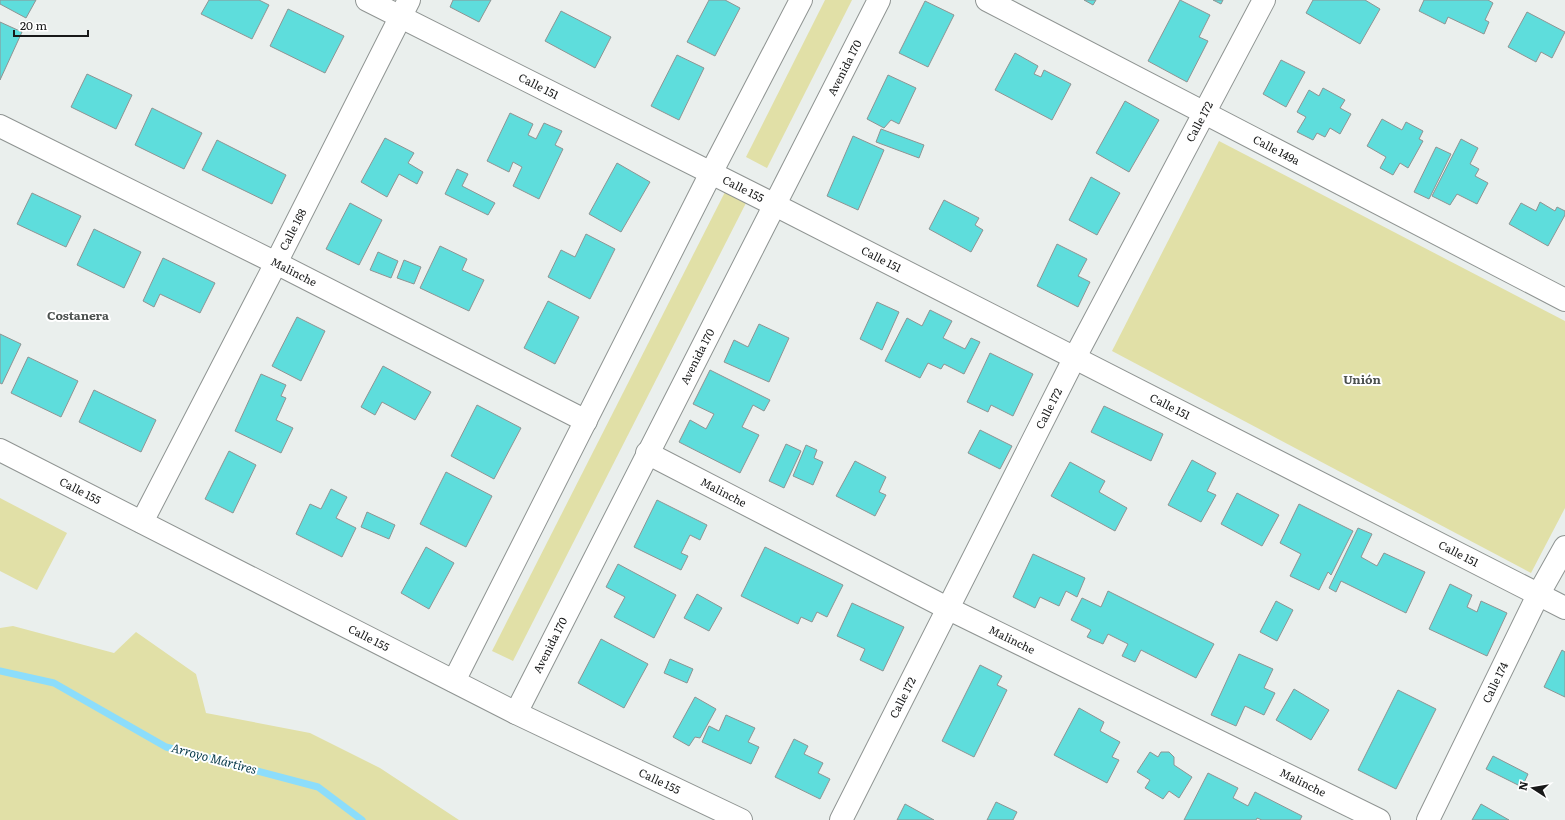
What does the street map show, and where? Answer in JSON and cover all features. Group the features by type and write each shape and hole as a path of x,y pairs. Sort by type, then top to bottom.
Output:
{"street":[{"name":"Calle 151","path":"367,0 404,8 711,173"},
{"path":"454,681 711,173 801,0"},
{"name":"Avenida 170","path":"516,713 647,452 775,205 878,0"},
{"name":"Calle 149a","path":"987,0 1565,300"},
{"name":"Calle 172","path":"841,820 1074,359 1264,0"},
{"name":"Calle 168","path":"142,522 276,263 404,8"},
{"name":"Malinche","path":"0,126 276,263 586,421"},
{"name":"Calle 155","path":"711,173 775,205"},
{"name":"Calle 151","path":"775,205 1074,359 1565,608"},
{"name":"Calle 155","path":"0,450 516,713 741,820"},
{"name":"Malinche","path":"647,452 947,608 1379,820"},
{"name":"Calle 174","path":"1428,820 1538,595 1565,547"}],"shaded area":[{"path":"825,0 852,0 767,168 746,157"},
{"path":"1219,141 1565,321 1565,508 1531,573 1112,351"},
{"path":"725,192 746,203 513,661 492,651"},
{"path":"0,498 67,533 37,590 0,571"},
{"path":"13,626 114,653 136,632 196,674 206,713 310,733 380,768 459,820 0,820 0,628"}],"building":[{"path":"0,0 36,0 26,18 0,4"},
{"path":"209,0 259,0 269,5 252,39 201,14"},
{"path":"453,0 491,0 479,22 450,7"},
{"path":"709,0 725,0 740,8 715,56 687,42"},
{"path":"1084,0 1096,0 1093,5"},
{"path":"1180,0 1210,15 1199,37 1208,41 1187,82 1148,61"},
{"path":"1213,0 1223,0 1221,4"},
{"path":"1313,0 1365,0 1380,9 1360,44 1306,13"},
{"path":"1424,0 1488,0 1493,3 1485,20 1489,22 1484,34 1448,17 1445,24 1419,11"},
{"path":"925,1 954,15 928,67 899,53"},
{"path":"288,9 344,36 325,73 270,46"},
{"path":"561,11 611,37 595,68 545,41"},
{"path":"1527,12 1565,32 1552,58 1541,52 1536,62 1508,47"},
{"path":"0,22 22,32 0,80"},
{"path":"1015,53 1038,66 1034,74 1041,77 1044,70 1071,84 1052,120 995,90"},
{"path":"677,55 704,68 679,120 651,106"},
{"path":"1281,60 1305,72 1286,107 1263,94"},
{"path":"87,74 132,95 116,129 71,107"},
{"path":"888,75 916,88 899,124 891,120 884,128 867,119"},
{"path":"1323,88 1345,100 1340,108 1351,114 1340,134 1330,128 1325,137 1317,133 1313,140 1297,132 1306,117 1297,112 1309,90 1319,96"},
{"path":"1125,101 1159,120 1129,172 1096,153"},
{"path":"152,108 202,133 184,169 135,145"},
{"path":"510,113 533,124 528,135 536,139 544,123 562,131 555,145 563,149 539,199 513,186 522,167 513,162 509,172 487,161"},
{"path":"1382,119 1402,130 1406,122 1423,131 1419,139 1423,141 1408,168 1400,163 1393,175 1380,168 1386,157 1367,146"},
{"path":"881,129 924,145 919,158 876,142"},
{"path":"853,136 884,150 858,210 827,196"},
{"path":"385,138 414,153 408,163 423,172 417,184 399,174 387,197 361,182"},
{"path":"1461,139 1478,148 1470,164 1479,169 1475,176 1488,183 1477,204 1457,194 1450,205 1432,196"},
{"path":"217,140 286,175 272,204 202,170"},
{"path":"1436,147 1451,154 1429,199 1414,192"},
{"path":"617,163 650,182 621,232 589,214"},
{"path":"457,169 468,174 462,186 495,203 488,215 445,194"},
{"path":"1091,177 1120,193 1097,235 1069,220"},
{"path":"32,193 81,216 66,247 17,224"},
{"path":"944,200 979,218 975,225 983,230 971,252 929,229"},
{"path":"1540,202 1555,211 1557,207 1565,211 1565,215 1548,246 1509,224 1521,203 1536,211"},
{"path":"350,203 382,220 359,265 326,249"},
{"path":"94,229 141,252 124,288 77,265"},
{"path":"586,234 615,249 590,299 548,277 561,250 575,257"},
{"path":"1057,244 1087,259 1078,276 1090,282 1078,307 1037,286"},
{"path":"440,246 467,259 462,270 484,280 469,311 420,288"},
{"path":"378,252 398,261 391,278 370,270"},
{"path":"163,258 215,283 200,313 160,294 154,307 143,301"},
{"path":"404,260 421,267 414,284 397,278"},
{"path":"548,301 579,317 555,364 524,348"},
{"path":"877,302 899,312 882,350 860,339"},
{"path":"930,310 952,321 943,338 965,349 971,338 980,342 964,374 944,364 941,369 928,363 920,378 885,361 907,318 922,326"},
{"path":"297,317 325,331 301,381 272,366"},
{"path":"759,324 789,338 769,382 724,362 734,340 748,347"},
{"path":"0,334 21,344 2,384 0,383"},
{"path":"990,353 1033,374 1013,416 991,405 988,412 967,402"},
{"path":"28,357 78,381 61,417 11,393"},
{"path":"383,366 431,392 415,420 382,402 375,415 361,407"},
{"path":"710,370 770,400 764,411 753,405 742,427 759,435 740,473 679,442 690,420 706,429 714,414 693,404"},
{"path":"261,374 286,385 281,396 286,398 276,420 293,428 281,453 235,431"},
{"path":"94,390 156,420 141,452 79,422"},
{"path":"477,405 521,428 494,479 451,456"},
{"path":"1104,406 1163,434 1151,461 1091,432"},
{"path":"980,430 1012,446 1000,469 968,453"},
{"path":"786,444 801,451 784,488 769,481"},
{"path":"806,445 817,450 814,458 823,462 813,485 793,476"},
{"path":"229,451 256,465 233,513 205,499"},
{"path":"1192,460 1216,473 1207,491 1216,495 1201,522 1168,505"},
{"path":"855,461 886,477 879,492 886,495 875,516 836,496"},
{"path":"1070,462 1105,481 1099,492 1127,508 1115,531 1051,496"},
{"path":"446,472 492,496 466,547 420,524"},
{"path":"331,489 347,497 336,518 356,528 342,557 296,534 310,504 321,509"},
{"path":"1237,493 1279,515 1262,546 1221,524"},
{"path":"657,500 707,525 700,540 690,535 681,553 688,556 681,570 634,547"},
{"path":"1299,504 1353,531 1331,575 1328,572 1319,590 1290,576 1301,554 1280,543"},
{"path":"367,512 395,525 389,539 361,527"},
{"path":"1358,528 1372,534 1361,557 1377,566 1384,553 1425,572 1406,613 1341,581 1336,592 1329,588"},
{"path":"426,547 454,563 429,609 401,593"},
{"path":"765,547 843,585 827,617 817,612 812,622 801,617 798,624 741,596"},
{"path":"1033,554 1085,578 1077,597 1066,591 1059,606 1040,597 1035,608 1013,597"},
{"path":"618,564 676,595 654,638 614,617 625,597 606,587"},
{"path":"1450,584 1472,595 1467,607 1477,612 1481,601 1507,613 1487,656 1429,629"},
{"path":"1108,591 1214,644 1196,678 1141,650 1135,662 1122,656 1128,644 1108,634 1103,644 1087,637 1091,630 1071,620 1082,598 1101,607"},
{"path":"697,594 722,608 709,631 684,618"},
{"path":"1276,601 1293,610 1277,641 1260,632"},
{"path":"852,603 904,627 883,671 860,660 865,649 837,636"},
{"path":"601,639 648,664 624,708 578,683"},
{"path":"1562,650 1565,652 1565,697 1544,687"},
{"path":"1239,654 1273,669 1264,688 1275,693 1264,715 1245,706 1236,726 1211,715"},
{"path":"670,659 693,669 687,683 664,673"},
{"path":"980,665 1002,676 997,685 1007,690 974,757 942,741"},
{"path":"1294,689 1329,710 1311,740 1276,720"},
{"path":"1398,690 1436,709 1396,789 1358,770"},
{"path":"695,697 716,709 700,738 695,737 689,746 673,737"},
{"path":"1079,708 1104,722 1100,731 1120,742 1112,757 1119,760 1107,783 1054,755"},
{"path":"726,715 755,728 748,742 759,747 751,764 702,742 709,726 719,731"},
{"path":"794,739 808,746 804,754 823,763 818,773 830,779 820,799 775,777"},
{"path":"1150,752 1158,757 1161,752 1169,752 1174,757 1174,765 1192,777 1179,798 1169,791 1163,799 1145,788 1150,780 1137,772"},
{"path":"1493,756 1528,774 1522,787 1486,769"},
{"path":"1208,773 1238,788 1233,798 1248,806 1255,792 1302,816 1300,820 1262,820 1257,818 1256,820 1184,820"},
{"path":"996,802 1017,812 1013,820 987,820"},
{"path":"905,804 934,820 897,820"},
{"path":"1481,804 1509,820 1472,820"}],"waterway":[{"name":"Arroyo Mártires","path":"0,671 54,683 166,747 318,787 362,820"}],"district":[{"name":"Costanera","path":"78,316"},
{"name":"Unión","path":"1362,380"}]}
